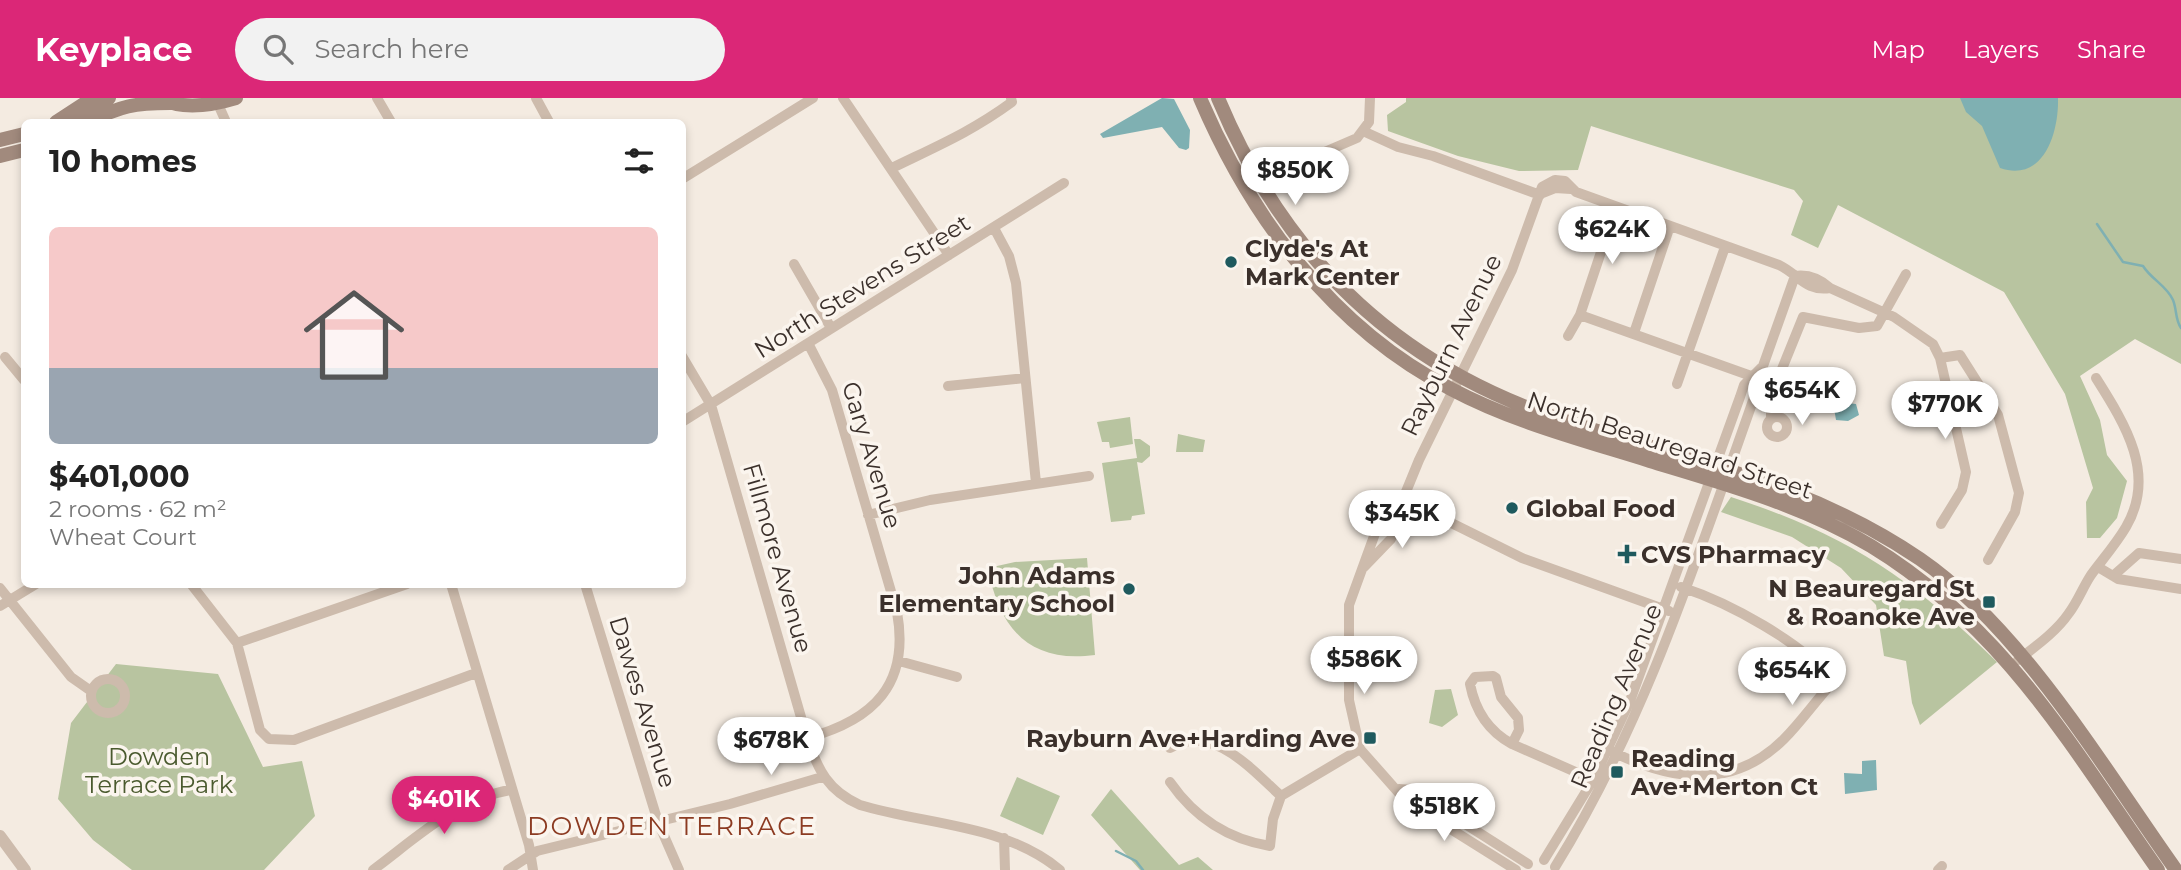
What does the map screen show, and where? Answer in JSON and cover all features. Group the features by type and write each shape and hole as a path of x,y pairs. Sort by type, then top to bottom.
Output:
{"main road":[{"path":"69,119 83,98"},
{"path":"70,119 93,98"},
{"path":"72,119 109,98"},
{"path":"96,119 130,104 165,100 218,104 236,98"},
{"name":"North Beauregard Street","path":"1200,98 1232,166 1262,216 1296,263 1370,335 1532,424 1719,475 1801,510 1869,545 1928,584 2017,661 2176,870"},
{"name":"North Beauregard Street","path":"1218,98 1261,187 1302,245 1364,311 1455,383"},
{"path":"0,140 21,135"},
{"path":"0,156 21,151"},
{"name":"North Beauregard Street","path":"2017,661 2158,870"}],"street":[{"path":"377,98 389,119"},
{"path":"536,98 548,119"},
{"path":"686,177 813,98"},
{"path":"843,98 949,255"},
{"path":"892,168 950,143 1002,110 1012,102 1011,98"},
{"path":"1261,187 1306,160 1357,138 1371,112 1370,98"},
{"path":"218,104 225,119"},
{"path":"1363,131 1398,147 1433,156 1540,195 1555,188 1571,188 1616,207 1779,265 1796,275 1804,275 1886,313 1928,338 1940,358 1966,472 1962,490 1941,524"},
{"name":"North Stevens Street","path":"686,420 1064,183"},
{"name":"Rayburn Avenue","path":"1364,567 1391,539 1403,499 1455,383 1512,270 1540,195"},
{"path":"1569,336 1580,315 1616,207"},
{"path":"1634,333 1670,226"},
{"path":"994,228 1014,269 1036,483"},
{"path":"1676,384 1725,247"},
{"path":"794,264 831,328"},
{"path":"1735,411 1772,419 1774,392 1803,317 1859,328 1877,326 1906,274"},
{"name":"Reading Avenue","path":"1544,860 1618,754 1719,475 1735,411 1745,385 1763,366 1796,275"},
{"path":"1580,315 1755,377"},
{"name":"Gary Avenue","path":"807,738 848,725 862,715 884,692 899,662 897,612 832,390 809,345"},
{"path":"1940,358 1960,355 1998,415 2019,492 2015,512 1988,560"},
{"path":"5,358 21,377"},
{"name":"Fillmore Avenue","path":"686,363 711,405 807,738 822,777"},
{"name":"Reading Avenue","path":"1719,475 1748,415 1756,389 1755,377"},
{"path":"948,386 1026,378"},
{"path":"2017,661 2070,613 2126,527 2134,510 2139,492 2140,469 2126,427 2096,378"},
{"path":"868,515 930,500 1088,476"},
{"path":"1403,499 1422,507 1428,513 1486,537 1522,558 1670,612"},
{"path":"1398,512 1419,516 1428,513"},
{"name":"Rayburn Avenue","path":"1360,749 1349,700 1348,617 1353,587 1364,567 1377,528 1398,512"},
{"path":"2113,576 2139,554 2181,559"},
{"path":"2098,567 2113,576 2181,589"},
{"path":"0,587 71,677 91,691"},
{"path":"1608,749 1664,773 1709,776 1738,769 1782,741 1833,681 1813,658 1790,641 1679,587"},
{"path":"0,606 29,588"},
{"path":"194,588 237,643 260,730 276,741 294,740 476,673"},
{"path":"237,643 395,588"},
{"path":"452,588 533,870"},
{"name":"Dawes Avenue","path":"586,588 658,822 679,870"},
{"name":"Reading Avenue","path":"1556,868 1598,782 1608,749 1670,612"},
{"path":"899,662 957,677"},
{"path":"1512,744 1520,724 1501,697 1496,678 1475,677 1470,684 1472,695 1486,724 1512,744 1598,782"},
{"path":"1170,748 1190,741 1219,746 1281,796"},
{"path":"1170,782 1191,809 1211,825 1241,839 1270,846 1273,819 1281,796 1360,749 1406,801 1511,869"},
{"path":"508,870 549,848 658,822 822,777 841,795 860,805 1004,838 1052,862 1060,870"},
{"path":"1398,789 1412,790 1526,867 1544,860 1556,868"},
{"path":"373,870 441,820 482,796 511,790"},
{"path":"0,836 25,870"},
{"path":"1004,838 1005,870"}],"green space":[{"path":"1406,98 2181,98 2181,364 2135,339 2080,376 2100,420 2107,455 2127,481 2117,518 2100,538 2087,538 2086,502 2093,488 2065,394 2004,292 1838,205 1818,248 1791,235 1803,201 1794,190 1591,126 1578,170 1519,171 1458,156 1388,131 1387,115 1406,102"},
{"path":"1130,417 1133,444 1110,448 1109,442 1102,442 1097,422"},
{"path":"1178,434 1205,440 1203,452 1176,452"},
{"path":"1134,439 1140,439 1150,446 1150,456 1142,463 1137,462 1145,514 1132,516 1131,520 1111,522 1102,463 1137,458"},
{"path":"1731,497 1809,527 1875,562 1935,606 1997,662 1920,725 1912,703 1906,661 1884,656 1876,605 1841,568 1792,537 1721,512"},
{"path":"1087,558 1095,655 1052,654 1035,647 1009,624 1000,608 988,568 1015,562"},
{"name":"Dowden Terrace Park","path":"116,664 218,674 263,767 302,761 315,816 264,870 132,870 93,840 58,799 71,723"},
{"path":"1451,689 1458,715 1442,727 1429,723 1435,690"},
{"path":"1017,777 1060,796 1043,835 1000,816"},
{"path":"1111,789 1179,865 1198,857 1213,870 1140,870 1091,815"}],"water":[{"path":"1162,98 1174,99 1190,130 1189,148 1186,150 1179,148 1162,127 1103,138 1100,134"},
{"path":"1960,98 2058,98 2056,125 2046,151 2028,168 2015,171 2000,168 1982,126 1966,112"},
{"path":"1847,403 1856,404 1859,415 1848,421 1836,420 1834,408"},
{"path":"1876,760 1877,790 1845,794 1844,773 1862,774 1862,761"}],"waterway":[{"path":"2097,224 2123,262 2143,266 2167,291 2173,300 2181,328"},
{"path":"1116,851 1136,861 1143,870"}],"place":[{"name":"Clyde's At Mark Center","path":"1231,262"},
{"name":"Global Food","path":"1512,508"},
{"name":"CVS Pharmacy","path":"1627,554"},
{"name":"John Adams Elementary School","path":"1129,589"},
{"name":"N Beauregard St & Roanoke Ave","path":"1989,602"},
{"name":"Rayburn Ave+Harding Ave","path":"1370,738"},
{"name":"Reading Ave+Merton Ct","path":"1617,772"}],"district":[{"name":"DOWDEN TERRACE","path":"672,826"}]}
